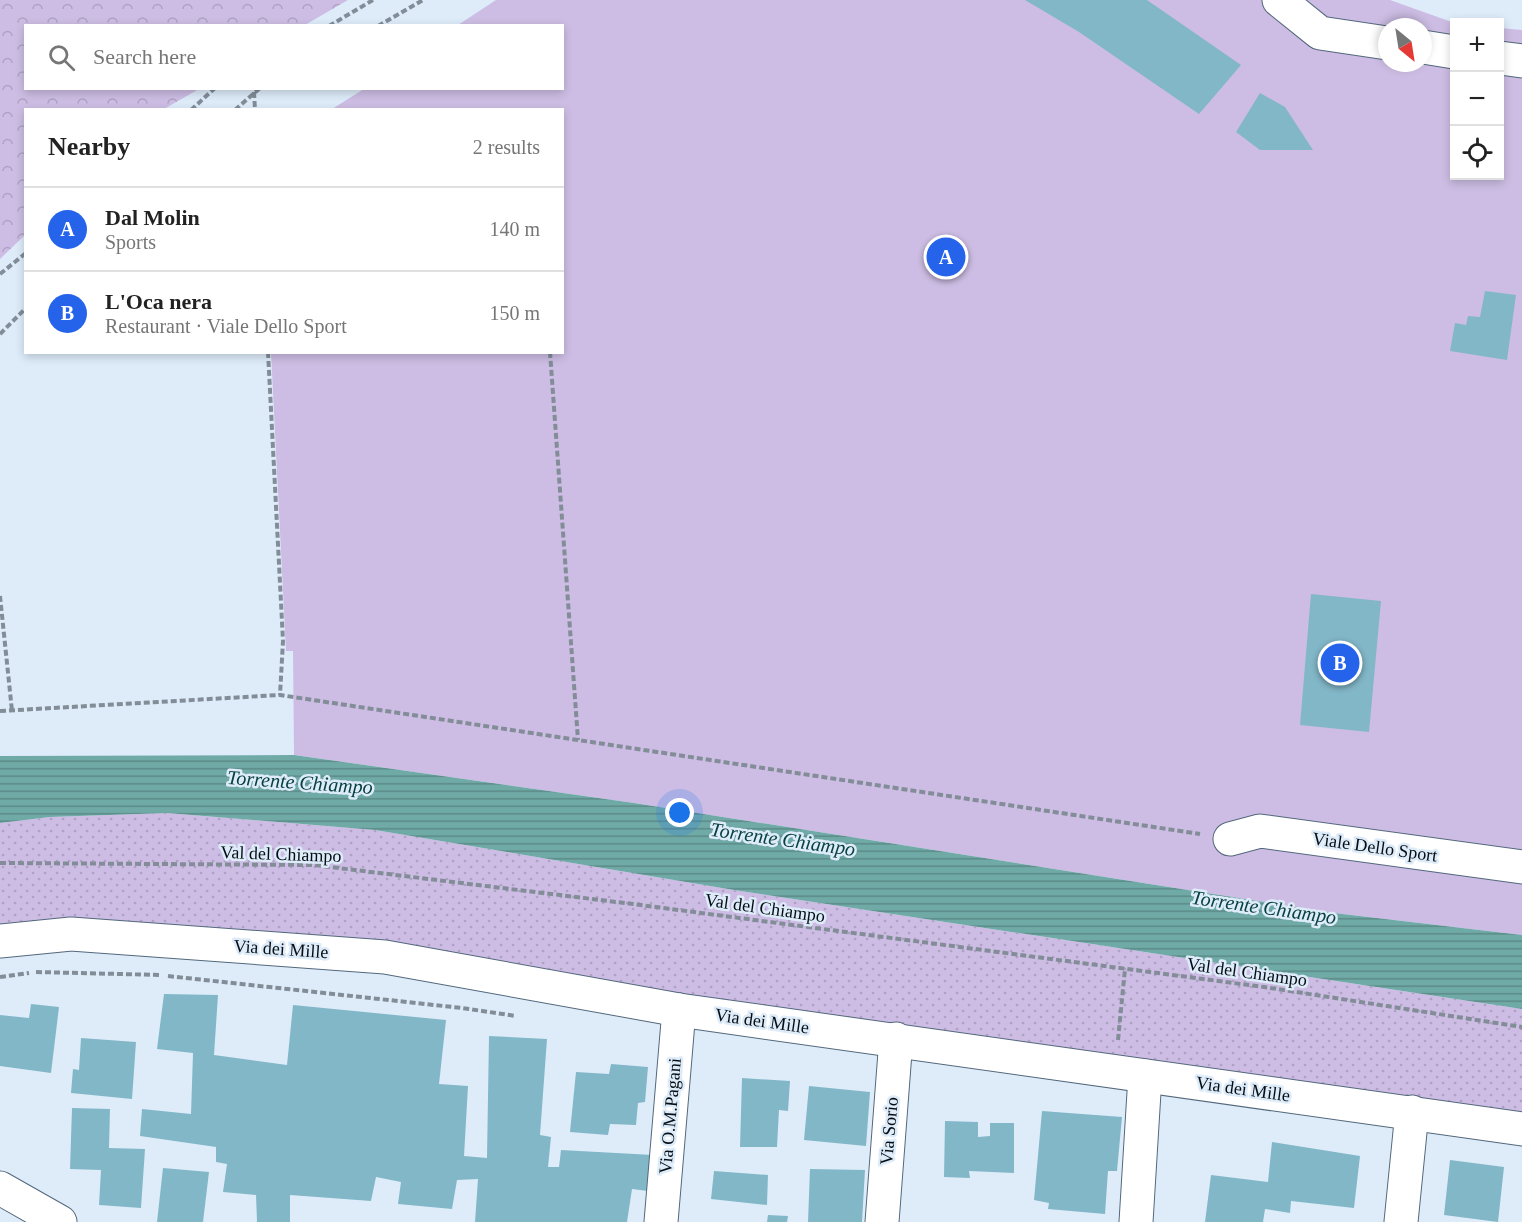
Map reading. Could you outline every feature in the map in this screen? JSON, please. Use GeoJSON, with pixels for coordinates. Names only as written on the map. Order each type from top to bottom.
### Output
{"type":"FeatureCollection","features":[{"type":"Feature","properties":{"kind":"main road"},"geometry":{"type":"LineString","coordinates":[[1279,0],[1320,33],[1378,41]]}},
{"type":"Feature","properties":{"kind":"main road"},"geometry":{"type":"LineString","coordinates":[[1432,48],[1450,51]]}},
{"type":"Feature","properties":{"kind":"main road"},"geometry":{"type":"LineString","coordinates":[[1504,59],[1522,61]]}},
{"type":"Feature","properties":{"kind":"main road","name":"Viale Dello Sport"},"geometry":{"type":"LineString","coordinates":[[1230,839],[1260,831],[1522,867]]}},
{"type":"Feature","properties":{"kind":"main road","name":"Via dei Mille"},"geometry":{"type":"LineString","coordinates":[[0,941],[71,934],[385,957],[679,1010],[1522,1129]]}},
{"type":"Feature","properties":{"kind":"main road","name":"Via O.M.Pagani"},"geometry":{"type":"LineString","coordinates":[[662,1222],[679,1010]]}},
{"type":"Feature","properties":{"kind":"main road","name":"Via Sorio"},"geometry":{"type":"LineString","coordinates":[[882,1222],[896,1039]]}},
{"type":"Feature","properties":{"kind":"main road"},"geometry":{"type":"LineString","coordinates":[[1136,1222],[1145,1076]]}},
{"type":"Feature","properties":{"kind":"main road"},"geometry":{"type":"LineString","coordinates":[[1401,1222],[1412,1112]]}},
{"type":"Feature","properties":{"kind":"main road"},"geometry":{"type":"LineString","coordinates":[[0,1188],[60,1222]]}},
{"type":"Feature","properties":{"kind":"path"},"geometry":{"type":"LineString","coordinates":[[331,24],[373,0]]}},
{"type":"Feature","properties":{"kind":"path"},"geometry":{"type":"LineString","coordinates":[[381,24],[423,0]]}},
{"type":"Feature","properties":{"kind":"path"},"geometry":{"type":"LineString","coordinates":[[194,108],[213,90]]}},
{"type":"Feature","properties":{"kind":"path"},"geometry":{"type":"LineString","coordinates":[[237,108],[257,90]]}},
{"type":"Feature","properties":{"kind":"path"},"geometry":{"type":"LineString","coordinates":[[254,92],[255,108]]}},
{"type":"Feature","properties":{"kind":"path"},"geometry":{"type":"LineString","coordinates":[[0,274],[24,255]]}},
{"type":"Feature","properties":{"kind":"path"},"geometry":{"type":"LineString","coordinates":[[0,334],[24,310]]}},
{"type":"Feature","properties":{"kind":"path"},"geometry":{"type":"LineString","coordinates":[[268,354],[283,641],[280,695]]}},
{"type":"Feature","properties":{"kind":"path"},"geometry":{"type":"LineString","coordinates":[[550,354],[578,740]]}},
{"type":"Feature","properties":{"kind":"path"},"geometry":{"type":"LineString","coordinates":[[0,596],[12,711]]}},
{"type":"Feature","properties":{"kind":"path"},"geometry":{"type":"LineString","coordinates":[[0,711],[280,695],[1230,839]]}},
{"type":"Feature","properties":{"kind":"path","name":"Val del Chiampo"},"geometry":{"type":"LineString","coordinates":[[0,863],[314,865],[633,904],[1264,987],[1522,1027]]}},
{"type":"Feature","properties":{"kind":"path"},"geometry":{"type":"LineString","coordinates":[[1118,1033],[1125,969]]}},
{"type":"Feature","properties":{"kind":"green space"},"geometry":{"type":"Polygon","coordinates":[[[0,0],[348,0],[307,24],[24,24],[24,90],[197,90],[166,108],[24,108],[24,236],[0,259],[0,0]]]}},
{"type":"Feature","properties":{"kind":"green space"},"geometry":{"type":"Polygon","coordinates":[[[496,0],[1390,0],[1450,21],[1450,180],[1504,180],[1504,28],[1522,30],[1522,935],[1334,913],[634,803],[294,755],[293,651],[286,651],[271,354],[564,354],[564,108],[334,108],[362,90],[564,90],[564,24],[460,24],[496,0]]]}},
{"type":"Feature","properties":{"kind":"green space"},"geometry":{"type":"Polygon","coordinates":[[[167,813],[375,830],[734,890],[1522,1009],[1522,1129],[677,1006],[0,924],[0,823],[50,817],[167,813]]]}},
{"type":"Feature","properties":{"kind":"water","name":"Torrente Chiampo"},"geometry":{"type":"Polygon","coordinates":[[[294,755],[634,803],[1334,913],[1522,935],[1522,1009],[734,890],[375,830],[167,813],[50,817],[0,823],[0,756],[294,755]]]}},
{"type":"Feature","properties":{"kind":"building"},"geometry":{"type":"Polygon","coordinates":[[[1025,0],[1147,0],[1241,65],[1199,114],[1079,32],[1025,0]]]}},
{"type":"Feature","properties":{"kind":"building"},"geometry":{"type":"Polygon","coordinates":[[[1260,93],[1285,107],[1313,150],[1260,150],[1236,132],[1260,93]]]}},
{"type":"Feature","properties":{"kind":"building"},"geometry":{"type":"Polygon","coordinates":[[[1485,291],[1516,295],[1507,360],[1450,351],[1455,323],[1466,325],[1468,316],[1480,317],[1485,291]]]}},
{"type":"Feature","properties":{"kind":"building"},"geometry":{"type":"Polygon","coordinates":[[[1311,594],[1381,601],[1369,732],[1300,725],[1311,594]]]}},
{"type":"Feature","properties":{"kind":"building"},"geometry":{"type":"Polygon","coordinates":[[[164,994],[218,995],[214,1055],[287,1065],[293,1005],[446,1020],[439,1084],[468,1086],[464,1156],[487,1158],[489,1036],[547,1039],[540,1135],[551,1137],[548,1167],[559,1167],[561,1150],[653,1155],[648,1191],[632,1189],[627,1222],[475,1222],[478,1179],[457,1180],[452,1209],[398,1204],[401,1182],[376,1177],[371,1201],[290,1195],[290,1222],[257,1222],[256,1195],[223,1192],[227,1164],[216,1162],[216,1147],[140,1136],[142,1109],[191,1114],[193,1053],[157,1049],[164,994]]]}},
{"type":"Feature","properties":{"kind":"building"},"geometry":{"type":"Polygon","coordinates":[[[31,1004],[59,1007],[51,1073],[0,1066],[0,1015],[29,1018],[31,1004]]]}},
{"type":"Feature","properties":{"kind":"building"},"geometry":{"type":"Polygon","coordinates":[[[81,1038],[136,1042],[132,1099],[71,1093],[73,1069],[79,1070],[81,1038]]]}},
{"type":"Feature","properties":{"kind":"building"},"geometry":{"type":"Polygon","coordinates":[[[611,1064],[648,1067],[645,1102],[638,1103],[636,1125],[610,1124],[608,1135],[570,1132],[576,1072],[609,1074],[611,1064]]]}},
{"type":"Feature","properties":{"kind":"building"},"geometry":{"type":"Polygon","coordinates":[[[742,1078],[790,1081],[788,1111],[779,1110],[777,1147],[740,1147],[742,1078]]]}},
{"type":"Feature","properties":{"kind":"building"},"geometry":{"type":"Polygon","coordinates":[[[809,1086],[870,1092],[866,1146],[804,1140],[809,1086]]]}},
{"type":"Feature","properties":{"kind":"building"},"geometry":{"type":"Polygon","coordinates":[[[72,1108],[110,1109],[109,1148],[145,1149],[141,1208],[99,1205],[101,1170],[70,1169],[72,1108]]]}},
{"type":"Feature","properties":{"kind":"building"},"geometry":{"type":"Polygon","coordinates":[[[1042,1111],[1122,1117],[1117,1171],[1108,1171],[1105,1214],[1048,1209],[1049,1203],[1034,1200],[1042,1111]]]}},
{"type":"Feature","properties":{"kind":"building"},"geometry":{"type":"Polygon","coordinates":[[[945,1121],[978,1122],[978,1137],[990,1136],[990,1123],[1014,1123],[1014,1173],[969,1171],[970,1178],[944,1177],[945,1121]]]}},
{"type":"Feature","properties":{"kind":"building"},"geometry":{"type":"Polygon","coordinates":[[[1272,1142],[1360,1156],[1354,1208],[1291,1201],[1290,1213],[1265,1209],[1263,1222],[1205,1222],[1211,1175],[1268,1182],[1272,1142]]]}},
{"type":"Feature","properties":{"kind":"building"},"geometry":{"type":"Polygon","coordinates":[[[1450,1160],[1504,1167],[1498,1222],[1444,1215],[1450,1160]]]}},
{"type":"Feature","properties":{"kind":"building"},"geometry":{"type":"Polygon","coordinates":[[[163,1168],[209,1172],[203,1222],[157,1222],[163,1168]]]}},
{"type":"Feature","properties":{"kind":"building"},"geometry":{"type":"Polygon","coordinates":[[[810,1169],[865,1170],[862,1222],[808,1222],[810,1169]]]}},
{"type":"Feature","properties":{"kind":"building"},"geometry":{"type":"Polygon","coordinates":[[[714,1171],[768,1175],[767,1205],[711,1199],[714,1171]]]}},
{"type":"Feature","properties":{"kind":"building"},"geometry":{"type":"Polygon","coordinates":[[[768,1215],[788,1216],[787,1222],[767,1222],[768,1215]]]}},
{"type":"Feature","properties":{"kind":"place","name":"Dal Molin"},"geometry":{"type":"Point","coordinates":[946,257]}},
{"type":"Feature","properties":{"kind":"place","name":"L'Oca nera"},"geometry":{"type":"Point","coordinates":[1340,663]}}]}
